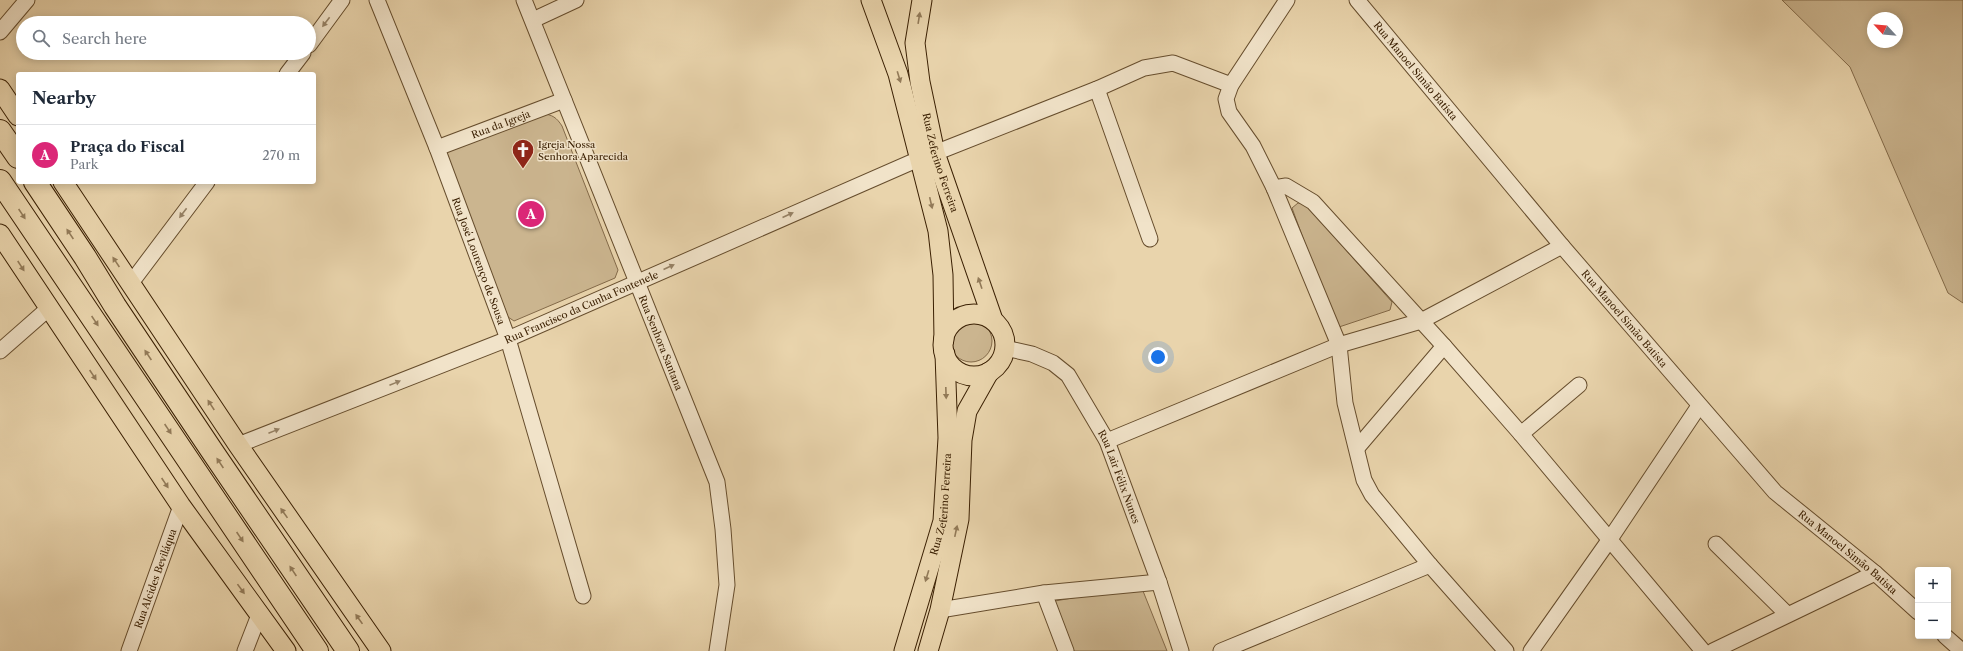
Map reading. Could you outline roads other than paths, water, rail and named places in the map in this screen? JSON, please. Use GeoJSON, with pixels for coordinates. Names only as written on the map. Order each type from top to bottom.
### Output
{"type":"FeatureCollection","features":[{"type":"Feature","properties":{"kind":"highway"},"geometry":{"type":"LineString","coordinates":[[0,131],[16,154]]}},
{"type":"Feature","properties":{"kind":"highway"},"geometry":{"type":"LineString","coordinates":[[0,181],[317,651]]}},
{"type":"Feature","properties":{"kind":"highway"},"geometry":{"type":"LineString","coordinates":[[36,184],[86,256],[115,306],[194,425],[348,651]]}},
{"type":"Feature","properties":{"kind":"main road","name":"Rua Zeferino Ferreira"},"geometry":{"type":"LineString","coordinates":[[871,0],[928,155],[992,320]]}},
{"type":"Feature","properties":{"kind":"main road","name":"Rua Zeferino Ferreira"},"geometry":{"type":"LineString","coordinates":[[904,651],[943,521],[948,438],[944,347],[943,275],[915,43],[922,0]]}},
{"type":"Feature","properties":{"kind":"main road"},"geometry":{"type":"LineString","coordinates":[[885,41],[896,46],[905,46],[915,43]]}},
{"type":"Feature","properties":{"kind":"main road"},"geometry":{"type":"LineString","coordinates":[[0,89],[16,113]]}},
{"type":"Feature","properties":{"kind":"main road"},"geometry":{"type":"LineString","coordinates":[[64,184],[238,445],[381,651]]}},
{"type":"Feature","properties":{"kind":"main road"},"geometry":{"type":"LineString","coordinates":[[0,234],[181,506],[286,651]]}},
{"type":"Feature","properties":{"kind":"main road"},"geometry":{"type":"LineString","coordinates":[[973,314],[983,315],[992,320],[1000,328],[1004,338],[1005,348],[1002,358],[989,372],[971,376],[962,373],[952,365],[944,347],[947,330],[962,316],[973,314]]}},
{"type":"Feature","properties":{"kind":"main road","name":"Rua Zeferino Ferreira"},"geometry":{"type":"LineString","coordinates":[[928,651],[940,610],[959,519],[962,440],[967,411],[989,372]]}},
{"type":"Feature","properties":{"kind":"street"},"geometry":{"type":"LineString","coordinates":[[0,32],[27,0]]}},
{"type":"Feature","properties":{"kind":"street"},"geometry":{"type":"LineString","coordinates":[[316,35],[342,0]]}},
{"type":"Feature","properties":{"kind":"street","name":"Rua José Lourenço de Sousa"},"geometry":{"type":"LineString","coordinates":[[377,0],[437,148],[508,338],[583,596]]}},
{"type":"Feature","properties":{"kind":"street","name":"Rua Senhora Santana"},"geometry":{"type":"LineString","coordinates":[[524,0],[534,20],[636,282],[717,482],[723,529],[727,585],[717,651]]}},
{"type":"Feature","properties":{"kind":"street"},"geometry":{"type":"LineString","coordinates":[[534,20],[576,0]]}},
{"type":"Feature","properties":{"kind":"street"},"geometry":{"type":"LineString","coordinates":[[1287,0],[1231,85],[1226,99],[1229,112],[1253,146],[1274,188],[1338,345],[1345,403],[1364,480],[1372,495],[1430,565],[1506,651]]}},
{"type":"Feature","properties":{"kind":"street","name":"Rua Manoel Simão Batista"},"geometry":{"type":"LineString","coordinates":[[1358,0],[1562,246],[1775,492],[1874,573],[1915,609]]}},
{"type":"Feature","properties":{"kind":"street"},"geometry":{"type":"LineString","coordinates":[[289,72],[298,60]]}},
{"type":"Feature","properties":{"kind":"street","name":"Rua Francisco da Cunha Fontenele"},"geometry":{"type":"LineString","coordinates":[[238,445],[508,338],[928,155],[1097,89],[1144,68],[1173,63],[1231,85]]}},
{"type":"Feature","properties":{"kind":"street"},"geometry":{"type":"LineString","coordinates":[[1097,89],[1150,239]]}},
{"type":"Feature","properties":{"kind":"street","name":"Rua da Igreja"},"geometry":{"type":"LineString","coordinates":[[437,148],[564,100]]}},
{"type":"Feature","properties":{"kind":"street"},"geometry":{"type":"LineString","coordinates":[[131,284],[206,184]]}},
{"type":"Feature","properties":{"kind":"street"},"geometry":{"type":"LineString","coordinates":[[1274,188],[1286,186],[1312,202],[1444,346],[1521,434],[1703,651]]}},
{"type":"Feature","properties":{"kind":"street"},"geometry":{"type":"LineString","coordinates":[[1107,441],[1338,345],[1421,321],[1562,246]]}},
{"type":"Feature","properties":{"kind":"street"},"geometry":{"type":"LineString","coordinates":[[0,351],[49,308]]}},
{"type":"Feature","properties":{"kind":"street"},"geometry":{"type":"LineString","coordinates":[[1357,448],[1444,346]]}},
{"type":"Feature","properties":{"kind":"street","name":"Rua Lair Félix Nunes"},"geometry":{"type":"LineString","coordinates":[[1005,348],[1032,354],[1053,363],[1068,374],[1107,441],[1159,582],[1181,651]]}},
{"type":"Feature","properties":{"kind":"street"},"geometry":{"type":"LineString","coordinates":[[1521,434],[1579,385]]}},
{"type":"Feature","properties":{"kind":"street"},"geometry":{"type":"LineString","coordinates":[[1531,651],[1610,539],[1699,406]]}},
{"type":"Feature","properties":{"kind":"street","name":"Rua Alcides Beviláqua"},"geometry":{"type":"LineString","coordinates":[[129,651],[181,506]]}},
{"type":"Feature","properties":{"kind":"street"},"geometry":{"type":"LineString","coordinates":[[1716,544],[1787,614]]}},
{"type":"Feature","properties":{"kind":"street"},"geometry":{"type":"LineString","coordinates":[[1220,651],[1430,565]]}},
{"type":"Feature","properties":{"kind":"street"},"geometry":{"type":"LineString","coordinates":[[1713,651],[1874,573]]}},
{"type":"Feature","properties":{"kind":"street"},"geometry":{"type":"LineString","coordinates":[[940,610],[1044,593],[1159,582]]}},
{"type":"Feature","properties":{"kind":"street"},"geometry":{"type":"LineString","coordinates":[[1044,593],[1066,651]]}},
{"type":"Feature","properties":{"kind":"street"},"geometry":{"type":"LineString","coordinates":[[245,651],[260,615]]}},
{"type":"Feature","properties":{"kind":"street"},"geometry":{"type":"LineString","coordinates":[[1948,639],[1962,651]]}},
{"type":"Feature","properties":{"kind":"place","name":"Igreja Nossa Senhora Aparecida"},"geometry":{"type":"Point","coordinates":[523,170]}},
{"type":"Feature","properties":{"kind":"place","name":"Praça do Fiscal"},"geometry":{"type":"Point","coordinates":[531,214]}}]}
